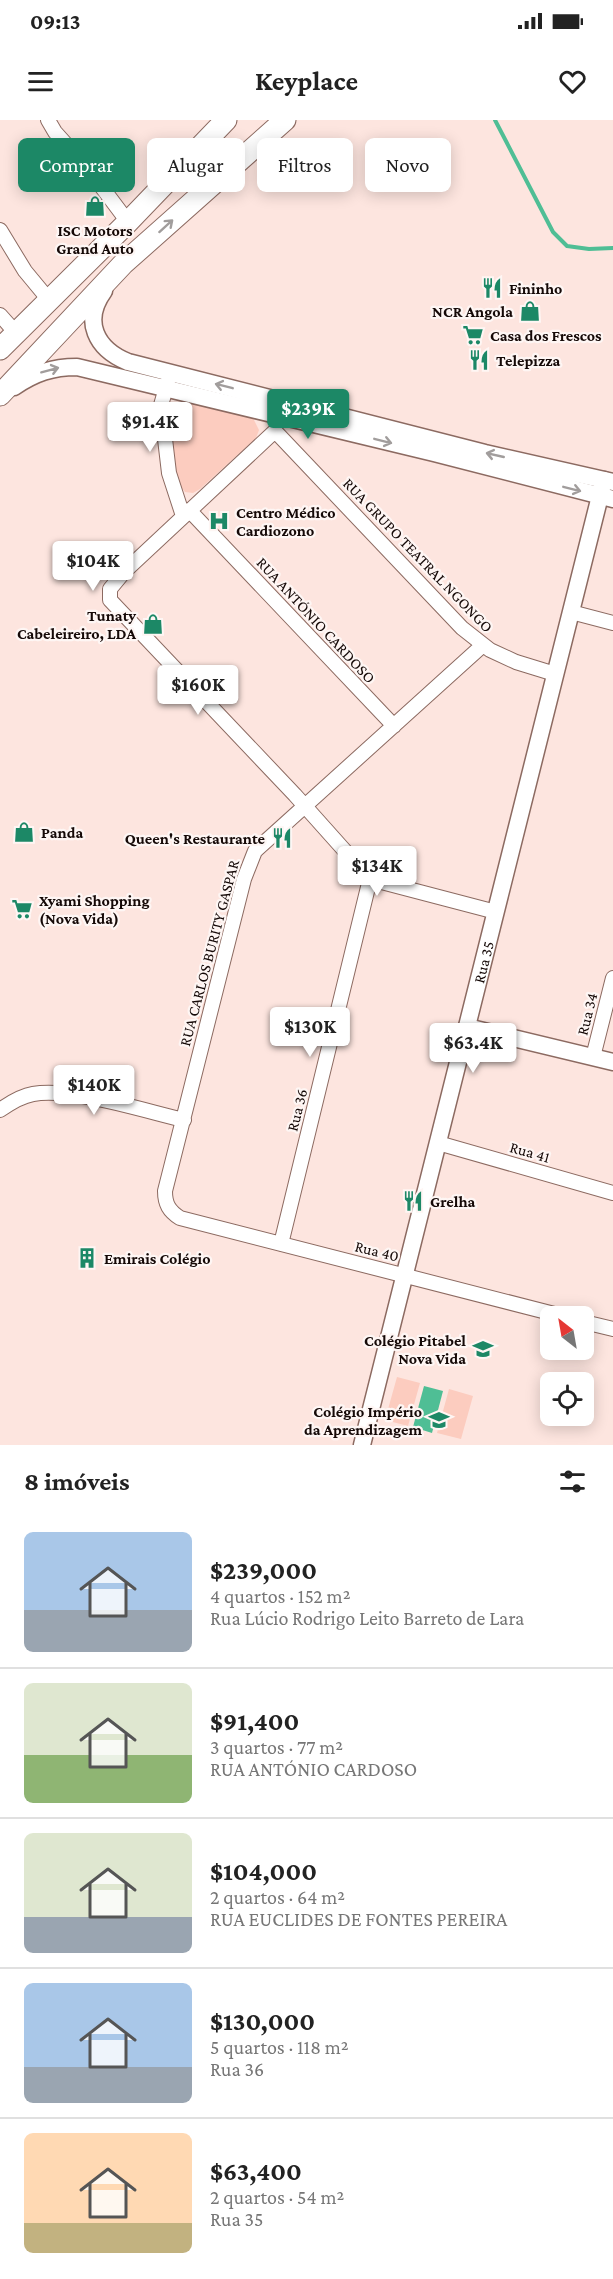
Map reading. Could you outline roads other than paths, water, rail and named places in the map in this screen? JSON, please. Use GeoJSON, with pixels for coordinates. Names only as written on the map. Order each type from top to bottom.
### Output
{"type":"FeatureCollection","features":[{"type":"Feature","properties":{"kind":"highway"},"geometry":{"type":"LineString","coordinates":[[0,349],[128,222],[226,120]]}},
{"type":"Feature","properties":{"kind":"highway"},"geometry":{"type":"LineString","coordinates":[[0,397],[123,264],[285,120]]}},
{"type":"Feature","properties":{"kind":"street"},"geometry":{"type":"LineString","coordinates":[[48,120],[55,132],[89,171],[128,222]]}},
{"type":"Feature","properties":{"kind":"street"},"geometry":{"type":"LineString","coordinates":[[0,230],[25,271],[49,300]]}},
{"type":"Feature","properties":{"kind":"street"},"geometry":{"type":"LineString","coordinates":[[123,264],[98,298],[93,315],[94,330],[104,348],[115,357],[168,380],[279,416],[608,489]]}},
{"type":"Feature","properties":{"kind":"street"},"geometry":{"type":"LineString","coordinates":[[0,315],[16,333]]}},
{"type":"Feature","properties":{"kind":"street"},"geometry":{"type":"LineString","coordinates":[[0,397],[26,379],[43,371],[60,367],[77,367],[168,380]]}},
{"type":"Feature","properties":{"kind":"street","name":"RUA ANTÓNIO CARDOSO"},"geometry":{"type":"LineString","coordinates":[[168,380],[161,405],[168,473],[186,513],[393,726]]}},
{"type":"Feature","properties":{"kind":"street"},"geometry":{"type":"LineString","coordinates":[[279,416],[186,513],[115,580],[110,589],[110,600],[370,879],[496,912]]}},
{"type":"Feature","properties":{"kind":"street","name":"RUA GRUPO TEATRAL NGONGO"},"geometry":{"type":"LineString","coordinates":[[279,416],[462,628],[483,645],[516,662],[555,674]]}},
{"type":"Feature","properties":{"kind":"street","name":"Rua 35"},"geometry":{"type":"LineString","coordinates":[[362,1445],[555,674],[608,489]]}},
{"type":"Feature","properties":{"kind":"street"},"geometry":{"type":"LineString","coordinates":[[571,612],[613,623]]}},
{"type":"Feature","properties":{"kind":"street","name":"RUA CARLOS BURITY GASPAR"},"geometry":{"type":"LineString","coordinates":[[180,1218],[169,1209],[165,1191],[248,864],[260,845],[483,645]]}},
{"type":"Feature","properties":{"kind":"street","name":"Rua 36"},"geometry":{"type":"LineString","coordinates":[[281,1244],[370,879]]}},
{"type":"Feature","properties":{"kind":"street","name":"Rua 34"},"geometry":{"type":"LineString","coordinates":[[593,1057],[613,978]]}},
{"type":"Feature","properties":{"kind":"street"},"geometry":{"type":"LineString","coordinates":[[467,1027],[613,1062]]}},
{"type":"Feature","properties":{"kind":"street"},"geometry":{"type":"LineString","coordinates":[[0,1110],[31,1094],[47,1092],[77,1096],[184,1120]]}},
{"type":"Feature","properties":{"kind":"street","name":"Rua 41"},"geometry":{"type":"LineString","coordinates":[[438,1143],[613,1193]]}},
{"type":"Feature","properties":{"kind":"street","name":"Rua 40"},"geometry":{"type":"LineString","coordinates":[[180,1218],[540,1310]]}},
{"type":"Feature","properties":{"kind":"street"},"geometry":{"type":"LineString","coordinates":[[594,1324],[613,1329]]}},
{"type":"Feature","properties":{"kind":"waterway"},"geometry":{"type":"LineString","coordinates":[[495,120],[553,232],[567,246],[589,249],[613,248]]}},
{"type":"Feature","properties":{"kind":"place","name":"ISC Motors Grand Auto"},"geometry":{"type":"Point","coordinates":[95,206]}},
{"type":"Feature","properties":{"kind":"place","name":"Fininho"},"geometry":{"type":"Point","coordinates":[492,288]}},
{"type":"Feature","properties":{"kind":"place","name":"NCR Angola"},"geometry":{"type":"Point","coordinates":[530,311]}},
{"type":"Feature","properties":{"kind":"place","name":"Casa dos Frescos"},"geometry":{"type":"Point","coordinates":[473,335]}},
{"type":"Feature","properties":{"kind":"place","name":"Telepizza"},"geometry":{"type":"Point","coordinates":[479,360]}},
{"type":"Feature","properties":{"kind":"place","name":"Centro Médico Cardiozono"},"geometry":{"type":"Point","coordinates":[219,521]}},
{"type":"Feature","properties":{"kind":"place","name":"Tunaty Cabeleireiro, LDA"},"geometry":{"type":"Point","coordinates":[153,624]}},
{"type":"Feature","properties":{"kind":"place","name":"Panda"},"geometry":{"type":"Point","coordinates":[24,832]}},
{"type":"Feature","properties":{"kind":"place","name":"Queen's Restaurante"},"geometry":{"type":"Point","coordinates":[282,838]}},
{"type":"Feature","properties":{"kind":"place","name":"Xyami Shopping (Nova Vida)"},"geometry":{"type":"Point","coordinates":[22,909]}},
{"type":"Feature","properties":{"kind":"place","name":"Grelha"},"geometry":{"type":"Point","coordinates":[413,1201]}},
{"type":"Feature","properties":{"kind":"place","name":"Emirais Colégio"},"geometry":{"type":"Point","coordinates":[87,1258]}},
{"type":"Feature","properties":{"kind":"place","name":"Colégio Pitabel Nova Vida"},"geometry":{"type":"Point","coordinates":[483,1349]}},
{"type":"Feature","properties":{"kind":"place","name":"Colégio Império da Aprendizagem"},"geometry":{"type":"Point","coordinates":[439,1420]}}]}
